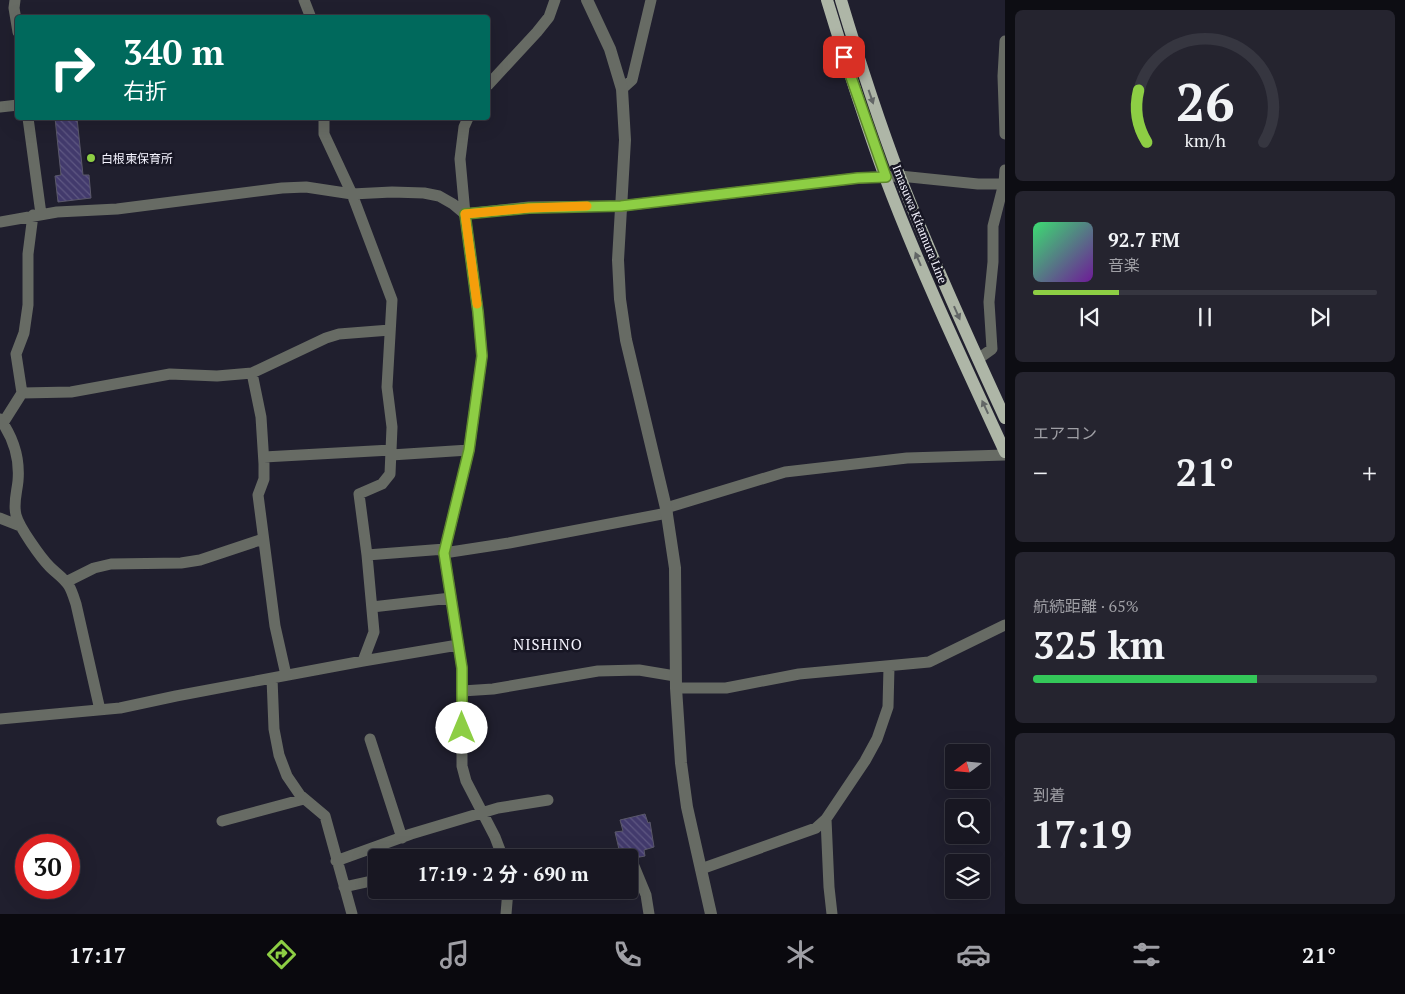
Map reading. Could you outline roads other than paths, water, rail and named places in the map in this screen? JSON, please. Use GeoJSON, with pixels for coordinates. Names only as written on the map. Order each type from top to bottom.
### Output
{"type":"FeatureCollection","features":[{"type":"Feature","properties":{"kind":"main road","name":"Imasuwa Kitamura Line"},"geometry":{"type":"LineString","coordinates":[[827,0],[844,57],[886,177],[936,301],[1005,453]]}},
{"type":"Feature","properties":{"kind":"main road","name":"Imasuwa Kitamura Line"},"geometry":{"type":"LineString","coordinates":[[841,0],[860,62],[900,176],[932,254],[1005,418]]}},
{"type":"Feature","properties":{"kind":"street"},"geometry":{"type":"LineString","coordinates":[[15,0],[15,15]]}},
{"type":"Feature","properties":{"kind":"street"},"geometry":{"type":"LineString","coordinates":[[304,0],[310,15]]}},
{"type":"Feature","properties":{"kind":"street"},"geometry":{"type":"LineString","coordinates":[[490,84],[549,17],[555,0]]}},
{"type":"Feature","properties":{"kind":"street"},"geometry":{"type":"LineString","coordinates":[[587,0],[610,49],[622,89],[625,140],[618,260],[620,299],[628,349],[666,511],[674,568],[675,682],[678,739],[687,807],[711,914]]}},
{"type":"Feature","properties":{"kind":"street"},"geometry":{"type":"LineString","coordinates":[[622,89],[632,80],[651,0]]}},
{"type":"Feature","properties":{"kind":"street"},"geometry":{"type":"LineString","coordinates":[[1005,41],[1003,76],[1005,134]]}},
{"type":"Feature","properties":{"kind":"street"},"geometry":{"type":"LineString","coordinates":[[0,107],[15,105]]}},
{"type":"Feature","properties":{"kind":"street"},"geometry":{"type":"LineString","coordinates":[[28,120],[37,215],[28,254],[28,305],[24,333],[16,354],[22,393],[1,421],[16,447],[19,479],[15,503],[20,526],[48,566],[70,587],[76,604],[100,710]]}},
{"type":"Feature","properties":{"kind":"street"},"geometry":{"type":"LineString","coordinates":[[324,120],[324,134],[352,194],[392,300],[387,387],[392,427],[390,474],[382,484],[359,494],[374,632],[363,660]]}},
{"type":"Feature","properties":{"kind":"street"},"geometry":{"type":"LineString","coordinates":[[467,120],[464,127],[460,159],[482,356],[469,450],[444,551],[462,668],[462,766],[466,782],[495,836],[500,849]]}},
{"type":"Feature","properties":{"kind":"street"},"geometry":{"type":"LineString","coordinates":[[978,360],[992,349],[989,302],[993,262],[993,226],[1004,183],[1005,170]]}},
{"type":"Feature","properties":{"kind":"street"},"geometry":{"type":"LineString","coordinates":[[0,222],[57,212],[117,209],[282,188],[306,187],[352,194],[424,193],[438,196],[453,204],[465,214],[529,208],[621,206],[858,178],[900,176],[978,184],[1004,183]]}},
{"type":"Feature","properties":{"kind":"street"},"geometry":{"type":"LineString","coordinates":[[22,393],[71,392],[170,374],[217,376],[252,373],[326,338],[340,334],[390,330]]}},
{"type":"Feature","properties":{"kind":"street"},"geometry":{"type":"LineString","coordinates":[[252,373],[260,417],[264,457],[264,479],[258,495],[275,626],[286,675]]}},
{"type":"Feature","properties":{"kind":"street"},"geometry":{"type":"LineString","coordinates":[[264,457],[469,450]]}},
{"type":"Feature","properties":{"kind":"street"},"geometry":{"type":"LineString","coordinates":[[367,555],[444,551],[509,543],[666,511],[785,472],[907,458],[1005,453]]}},
{"type":"Feature","properties":{"kind":"street"},"geometry":{"type":"LineString","coordinates":[[0,518],[20,526]]}},
{"type":"Feature","properties":{"kind":"street"},"geometry":{"type":"LineString","coordinates":[[66,582],[94,568],[111,564],[181,563],[200,560],[264,539]]}},
{"type":"Feature","properties":{"kind":"street"},"geometry":{"type":"LineString","coordinates":[[372,607],[451,598]]}},
{"type":"Feature","properties":{"kind":"street"},"geometry":{"type":"LineString","coordinates":[[462,691],[493,689],[598,671],[639,670],[675,682],[726,688],[799,674],[929,662],[1005,625]]}},
{"type":"Feature","properties":{"kind":"street"},"geometry":{"type":"LineString","coordinates":[[0,719],[120,708],[363,660],[458,645]]}},
{"type":"Feature","properties":{"kind":"street"},"geometry":{"type":"LineString","coordinates":[[701,869],[816,828],[826,819],[865,761],[876,739],[888,707],[889,667]]}},
{"type":"Feature","properties":{"kind":"street"},"geometry":{"type":"LineString","coordinates":[[272,678],[274,729],[279,755],[287,776],[300,795],[325,816],[352,914]]}},
{"type":"Feature","properties":{"kind":"street"},"geometry":{"type":"LineString","coordinates":[[370,739],[402,838]]}},
{"type":"Feature","properties":{"kind":"street"},"geometry":{"type":"LineString","coordinates":[[222,820],[304,799]]}},
{"type":"Feature","properties":{"kind":"street"},"geometry":{"type":"LineString","coordinates":[[336,861],[482,812],[548,800]]}},
{"type":"Feature","properties":{"kind":"street"},"geometry":{"type":"LineString","coordinates":[[826,819],[832,914]]}},
{"type":"Feature","properties":{"kind":"street"},"geometry":{"type":"LineString","coordinates":[[638,876],[646,895],[649,914]]}},
{"type":"Feature","properties":{"kind":"street"},"geometry":{"type":"LineString","coordinates":[[344,887],[368,882]]}},
{"type":"Feature","properties":{"kind":"street"},"geometry":{"type":"LineString","coordinates":[[506,914],[507,899]]}},
{"type":"Feature","properties":{"kind":"place","name":"白根東保育所"},"geometry":{"type":"Point","coordinates":[91,158]}},
{"type":"Feature","properties":{"kind":"district","name":"NISHINO"},"geometry":{"type":"Point","coordinates":[548,644]}}]}
